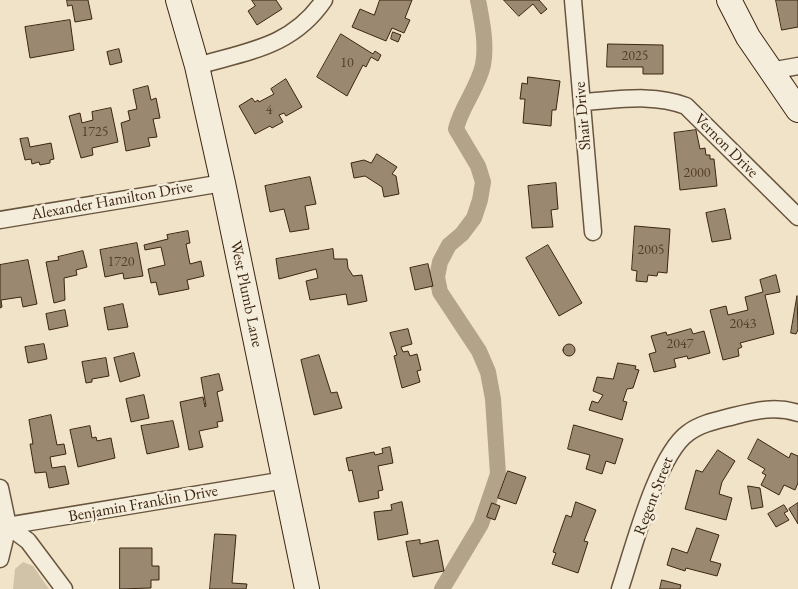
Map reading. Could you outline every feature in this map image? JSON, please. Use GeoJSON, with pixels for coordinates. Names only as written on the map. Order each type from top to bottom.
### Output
{"type":"FeatureCollection","features":[{"type":"Feature","properties":{"kind":"main road","name":"West Plumb Lane"},"geometry":{"type":"LineString","coordinates":[[178,0],[197,66],[223,183],[307,589]]}},
{"type":"Feature","properties":{"kind":"main road"},"geometry":{"type":"LineString","coordinates":[[729,0],[748,37],[798,110]]}},
{"type":"Feature","properties":{"kind":"street"},"geometry":{"type":"LineString","coordinates":[[197,66],[279,42],[314,15],[324,0]]}},
{"type":"Feature","properties":{"kind":"street","name":"Shair Drive"},"geometry":{"type":"LineString","coordinates":[[573,0],[593,232]]}},
{"type":"Feature","properties":{"kind":"street"},"geometry":{"type":"LineString","coordinates":[[770,71],[798,66]]}},
{"type":"Feature","properties":{"kind":"street","name":"Vernon Drive"},"geometry":{"type":"LineString","coordinates":[[582,102],[644,98],[664,99],[686,106],[798,217]]}},
{"type":"Feature","properties":{"kind":"street","name":"Alexander Hamilton Drive"},"geometry":{"type":"LineString","coordinates":[[0,220],[223,183]]}},
{"type":"Feature","properties":{"kind":"street","name":"Regent Street"},"geometry":{"type":"LineString","coordinates":[[620,589],[662,467],[676,444],[688,432],[704,424],[755,410],[770,408],[798,413]]}},
{"type":"Feature","properties":{"kind":"street","name":"Benjamin Franklin Drive"},"geometry":{"type":"LineString","coordinates":[[4,527],[285,480]]}},
{"type":"Feature","properties":{"kind":"street"},"geometry":{"type":"LineString","coordinates":[[0,488],[4,527],[0,560]]}},
{"type":"Feature","properties":{"kind":"street"},"geometry":{"type":"LineString","coordinates":[[4,527],[28,541],[64,589]]}},
{"type":"Feature","properties":{"kind":"shaded area"},"geometry":{"type":"Polygon","coordinates":[[[23,562],[33,566],[49,589],[13,589],[15,569],[23,562]]]}},
{"type":"Feature","properties":{"kind":"building"},"geometry":{"type":"Polygon","coordinates":[[[67,0],[88,0],[92,19],[75,22],[72,5],[68,6],[67,0]]]}},
{"type":"Feature","properties":{"kind":"building"},"geometry":{"type":"Polygon","coordinates":[[[252,0],[276,0],[282,9],[257,25],[248,11],[255,6],[252,0]]]}},
{"type":"Feature","properties":{"kind":"building"},"geometry":{"type":"Polygon","coordinates":[[[380,0],[412,0],[405,18],[410,20],[404,33],[392,28],[386,41],[352,27],[360,9],[374,15],[380,0]]]}},
{"type":"Feature","properties":{"kind":"building"},"geometry":{"type":"Polygon","coordinates":[[[504,0],[539,0],[547,9],[541,14],[533,4],[519,16],[504,0]]]}},
{"type":"Feature","properties":{"kind":"building"},"geometry":{"type":"Polygon","coordinates":[[[776,0],[798,0],[798,27],[782,30],[776,0]]]}},
{"type":"Feature","properties":{"kind":"building"},"geometry":{"type":"Polygon","coordinates":[[[70,20],[74,50],[30,58],[25,27],[70,20]]]}},
{"type":"Feature","properties":{"kind":"building"},"geometry":{"type":"Polygon","coordinates":[[[393,32],[401,35],[398,42],[391,39],[393,32]]]}},
{"type":"Feature","properties":{"kind":"building"},"geometry":{"type":"Polygon","coordinates":[[[341,34],[373,54],[375,51],[381,55],[378,61],[371,57],[366,67],[363,65],[347,96],[317,77],[341,34]]]}},
{"type":"Feature","properties":{"kind":"building"},"geometry":{"type":"Polygon","coordinates":[[[608,44],[663,45],[663,74],[643,74],[643,67],[607,67],[608,44]]]}},
{"type":"Feature","properties":{"kind":"building"},"geometry":{"type":"Polygon","coordinates":[[[119,49],[122,62],[110,65],[107,52],[119,49]]]}},
{"type":"Feature","properties":{"kind":"building"},"geometry":{"type":"Polygon","coordinates":[[[528,77],[560,81],[556,110],[552,110],[551,126],[523,123],[525,99],[520,99],[522,83],[527,84],[528,77]]]}},
{"type":"Feature","properties":{"kind":"building"},"geometry":{"type":"Polygon","coordinates":[[[286,79],[302,107],[286,116],[284,113],[279,115],[283,122],[255,134],[239,106],[252,98],[255,102],[258,100],[259,102],[274,94],[271,89],[286,79]]]}},
{"type":"Feature","properties":{"kind":"building"},"geometry":{"type":"Polygon","coordinates":[[[148,86],[151,100],[156,98],[160,118],[153,119],[157,137],[148,138],[150,146],[126,151],[121,123],[130,120],[128,111],[137,109],[133,90],[148,86]]]}},
{"type":"Feature","properties":{"kind":"building"},"geometry":{"type":"Polygon","coordinates":[[[111,108],[118,142],[92,148],[93,155],[81,158],[69,116],[80,113],[82,123],[93,120],[92,112],[111,108]]]}},
{"type":"Feature","properties":{"kind":"building"},"geometry":{"type":"Polygon","coordinates":[[[696,130],[700,149],[705,148],[706,155],[710,155],[710,159],[714,159],[717,186],[680,190],[674,133],[696,130]]]}},
{"type":"Feature","properties":{"kind":"building"},"geometry":{"type":"Polygon","coordinates":[[[28,138],[30,147],[51,143],[54,159],[50,160],[50,163],[40,165],[39,162],[32,164],[31,159],[25,160],[20,139],[28,138]]]}},
{"type":"Feature","properties":{"kind":"building"},"geometry":{"type":"Polygon","coordinates":[[[377,154],[397,167],[392,174],[396,176],[399,194],[384,197],[382,187],[365,176],[354,178],[351,163],[364,160],[371,163],[377,154]]]}},
{"type":"Feature","properties":{"kind":"building"},"geometry":{"type":"Polygon","coordinates":[[[310,177],[316,204],[305,206],[309,229],[290,232],[284,209],[270,212],[265,186],[310,177]]]}},
{"type":"Feature","properties":{"kind":"building"},"geometry":{"type":"Polygon","coordinates":[[[556,183],[558,209],[551,210],[553,227],[532,228],[528,186],[556,183]]]}},
{"type":"Feature","properties":{"kind":"building"},"geometry":{"type":"Polygon","coordinates":[[[725,209],[731,239],[712,242],[706,213],[725,209]]]}},
{"type":"Feature","properties":{"kind":"building"},"geometry":{"type":"Polygon","coordinates":[[[635,226],[670,229],[667,273],[658,272],[657,276],[648,275],[647,282],[636,281],[637,271],[632,270],[635,226]]]}},
{"type":"Feature","properties":{"kind":"building"},"geometry":{"type":"Polygon","coordinates":[[[188,231],[190,243],[186,244],[190,264],[201,261],[204,276],[187,280],[189,289],[159,295],[156,282],[151,283],[148,269],[165,265],[161,247],[145,250],[144,245],[168,239],[167,235],[188,231]]]}},
{"type":"Feature","properties":{"kind":"building"},"geometry":{"type":"Polygon","coordinates":[[[137,243],[143,276],[124,279],[123,273],[105,277],[100,250],[137,243]]]}},
{"type":"Feature","properties":{"kind":"building"},"geometry":{"type":"Polygon","coordinates":[[[548,245],[582,303],[559,316],[526,258],[548,245]]]}},
{"type":"Feature","properties":{"kind":"building"},"geometry":{"type":"Polygon","coordinates":[[[333,249],[334,259],[347,259],[348,268],[353,276],[362,275],[367,301],[348,305],[346,294],[310,300],[306,281],[318,278],[316,269],[279,279],[276,259],[333,249]]]}},
{"type":"Feature","properties":{"kind":"building"},"geometry":{"type":"Polygon","coordinates":[[[83,251],[87,267],[76,270],[77,275],[64,278],[65,300],[54,303],[46,262],[59,260],[58,257],[83,251]]]}},
{"type":"Feature","properties":{"kind":"building"},"geometry":{"type":"Polygon","coordinates":[[[28,260],[37,304],[23,307],[21,297],[1,300],[2,307],[0,308],[0,265],[28,260]]]}},
{"type":"Feature","properties":{"kind":"building"},"geometry":{"type":"Polygon","coordinates":[[[428,264],[433,286],[415,290],[410,268],[428,264]]]}},
{"type":"Feature","properties":{"kind":"building"},"geometry":{"type":"Polygon","coordinates":[[[776,275],[780,292],[765,295],[774,334],[740,343],[742,347],[738,349],[739,356],[723,360],[710,310],[726,306],[728,315],[748,310],[745,297],[763,292],[760,280],[776,275]]]}},
{"type":"Feature","properties":{"kind":"building"},"geometry":{"type":"Polygon","coordinates":[[[797,296],[798,330],[796,334],[791,333],[797,296]]]}},
{"type":"Feature","properties":{"kind":"building"},"geometry":{"type":"Polygon","coordinates":[[[123,304],[128,327],[108,330],[104,308],[123,304]]]}},
{"type":"Feature","properties":{"kind":"building"},"geometry":{"type":"Polygon","coordinates":[[[65,310],[68,326],[49,330],[46,314],[65,310]]]}},
{"type":"Feature","properties":{"kind":"building"},"geometry":{"type":"Polygon","coordinates":[[[408,329],[412,344],[401,347],[403,352],[408,351],[410,356],[417,354],[421,370],[417,371],[420,382],[402,388],[394,356],[397,355],[390,333],[408,329]]]}},
{"type":"Feature","properties":{"kind":"building"},"geometry":{"type":"Polygon","coordinates":[[[691,329],[693,334],[704,331],[710,353],[688,359],[687,356],[674,359],[676,367],[654,372],[649,354],[656,352],[651,336],[666,332],[667,335],[691,329]]]}},
{"type":"Feature","properties":{"kind":"building"},"geometry":{"type":"Polygon","coordinates":[[[44,344],[47,359],[28,363],[25,347],[44,344]]]}},
{"type":"Feature","properties":{"kind":"building"},"geometry":{"type":"Polygon","coordinates":[[[569,344],[575,350],[569,356],[563,350],[569,344]]]}},
{"type":"Feature","properties":{"kind":"building"},"geometry":{"type":"Polygon","coordinates":[[[134,353],[140,376],[120,382],[114,358],[134,353]]]}},
{"type":"Feature","properties":{"kind":"building"},"geometry":{"type":"Polygon","coordinates":[[[319,355],[331,393],[337,392],[342,408],[314,415],[301,360],[319,355]]]}},
{"type":"Feature","properties":{"kind":"building"},"geometry":{"type":"Polygon","coordinates":[[[106,358],[109,376],[92,379],[92,382],[86,383],[82,362],[106,358]]]}},
{"type":"Feature","properties":{"kind":"building"},"geometry":{"type":"Polygon","coordinates":[[[618,363],[636,366],[635,369],[639,370],[633,388],[627,389],[623,401],[627,402],[622,420],[589,410],[592,401],[598,403],[603,395],[593,391],[597,377],[613,379],[618,363]]]}},
{"type":"Feature","properties":{"kind":"building"},"geometry":{"type":"Polygon","coordinates":[[[219,374],[223,390],[217,392],[223,421],[217,422],[218,427],[199,431],[203,447],[189,450],[180,402],[203,397],[205,407],[201,378],[219,374]]]}},
{"type":"Feature","properties":{"kind":"building"},"geometry":{"type":"Polygon","coordinates":[[[144,395],[149,418],[131,422],[126,399],[144,395]]]}},
{"type":"Feature","properties":{"kind":"building"},"geometry":{"type":"Polygon","coordinates":[[[51,415],[57,445],[64,444],[66,454],[50,457],[52,468],[65,466],[69,484],[49,488],[46,472],[35,473],[30,444],[33,444],[29,420],[51,415]]]}},
{"type":"Feature","properties":{"kind":"building"},"geometry":{"type":"Polygon","coordinates":[[[173,421],[179,447],[147,454],[141,426],[173,421]]]}},
{"type":"Feature","properties":{"kind":"building"},"geometry":{"type":"Polygon","coordinates":[[[574,425],[623,439],[615,464],[606,461],[602,474],[586,469],[590,455],[568,449],[574,425]]]}},
{"type":"Feature","properties":{"kind":"building"},"geometry":{"type":"Polygon","coordinates":[[[90,426],[92,438],[96,437],[97,441],[111,438],[115,458],[78,467],[70,430],[90,426]]]}},
{"type":"Feature","properties":{"kind":"building"},"geometry":{"type":"Polygon","coordinates":[[[758,439],[789,458],[791,453],[798,456],[798,483],[795,490],[784,485],[779,495],[761,485],[766,475],[762,473],[765,469],[748,459],[758,439]]]}},
{"type":"Feature","properties":{"kind":"building"},"geometry":{"type":"Polygon","coordinates":[[[390,447],[393,463],[378,466],[383,490],[378,491],[379,498],[359,502],[352,470],[349,471],[346,458],[374,452],[375,455],[383,453],[382,449],[390,447]]]}},
{"type":"Feature","properties":{"kind":"building"},"geometry":{"type":"Polygon","coordinates":[[[718,450],[735,461],[722,482],[719,494],[732,498],[726,520],[685,509],[696,470],[702,472],[718,450]]]}},
{"type":"Feature","properties":{"kind":"building"},"geometry":{"type":"Polygon","coordinates":[[[508,471],[526,477],[516,504],[498,498],[508,471]]]}},
{"type":"Feature","properties":{"kind":"building"},"geometry":{"type":"Polygon","coordinates":[[[748,486],[760,488],[763,507],[752,509],[748,486]]]}},
{"type":"Feature","properties":{"kind":"building"},"geometry":{"type":"Polygon","coordinates":[[[402,502],[408,534],[378,540],[374,512],[392,510],[391,505],[402,502]]]}},
{"type":"Feature","properties":{"kind":"building"},"geometry":{"type":"Polygon","coordinates":[[[576,502],[596,510],[584,541],[588,542],[578,573],[552,564],[556,553],[553,552],[566,515],[571,517],[576,502]]]}},
{"type":"Feature","properties":{"kind":"building"},"geometry":{"type":"Polygon","coordinates":[[[492,503],[500,506],[495,520],[487,517],[492,503]]]}},
{"type":"Feature","properties":{"kind":"building"},"geometry":{"type":"Polygon","coordinates":[[[798,503],[798,524],[789,509],[798,503]]]}},
{"type":"Feature","properties":{"kind":"building"},"geometry":{"type":"Polygon","coordinates":[[[784,505],[788,511],[784,513],[789,520],[776,527],[768,514],[784,505]]]}},
{"type":"Feature","properties":{"kind":"building"},"geometry":{"type":"Polygon","coordinates":[[[697,528],[719,535],[710,561],[721,564],[717,576],[686,568],[685,571],[667,565],[672,548],[687,553],[697,528]]]}},
{"type":"Feature","properties":{"kind":"building"},"geometry":{"type":"Polygon","coordinates":[[[215,534],[236,535],[232,583],[247,584],[246,589],[210,589],[215,534]]]}},
{"type":"Feature","properties":{"kind":"building"},"geometry":{"type":"Polygon","coordinates":[[[420,540],[420,544],[438,540],[444,571],[413,577],[406,542],[420,540]]]}},
{"type":"Feature","properties":{"kind":"building"},"geometry":{"type":"Polygon","coordinates":[[[120,548],[152,548],[152,566],[159,566],[159,580],[151,580],[151,588],[120,589],[120,548]]]}},
{"type":"Feature","properties":{"kind":"building"},"geometry":{"type":"Polygon","coordinates":[[[662,580],[681,585],[680,589],[660,589],[662,580]]]}},
{"type":"Feature","properties":{"kind":"waterway"},"geometry":{"type":"LineString","coordinates":[[442,589],[481,524],[498,474],[493,399],[488,372],[479,351],[440,292],[437,277],[440,262],[449,245],[462,234],[474,218],[483,182],[478,166],[456,129],[483,65],[484,41],[478,0]]}}]}
